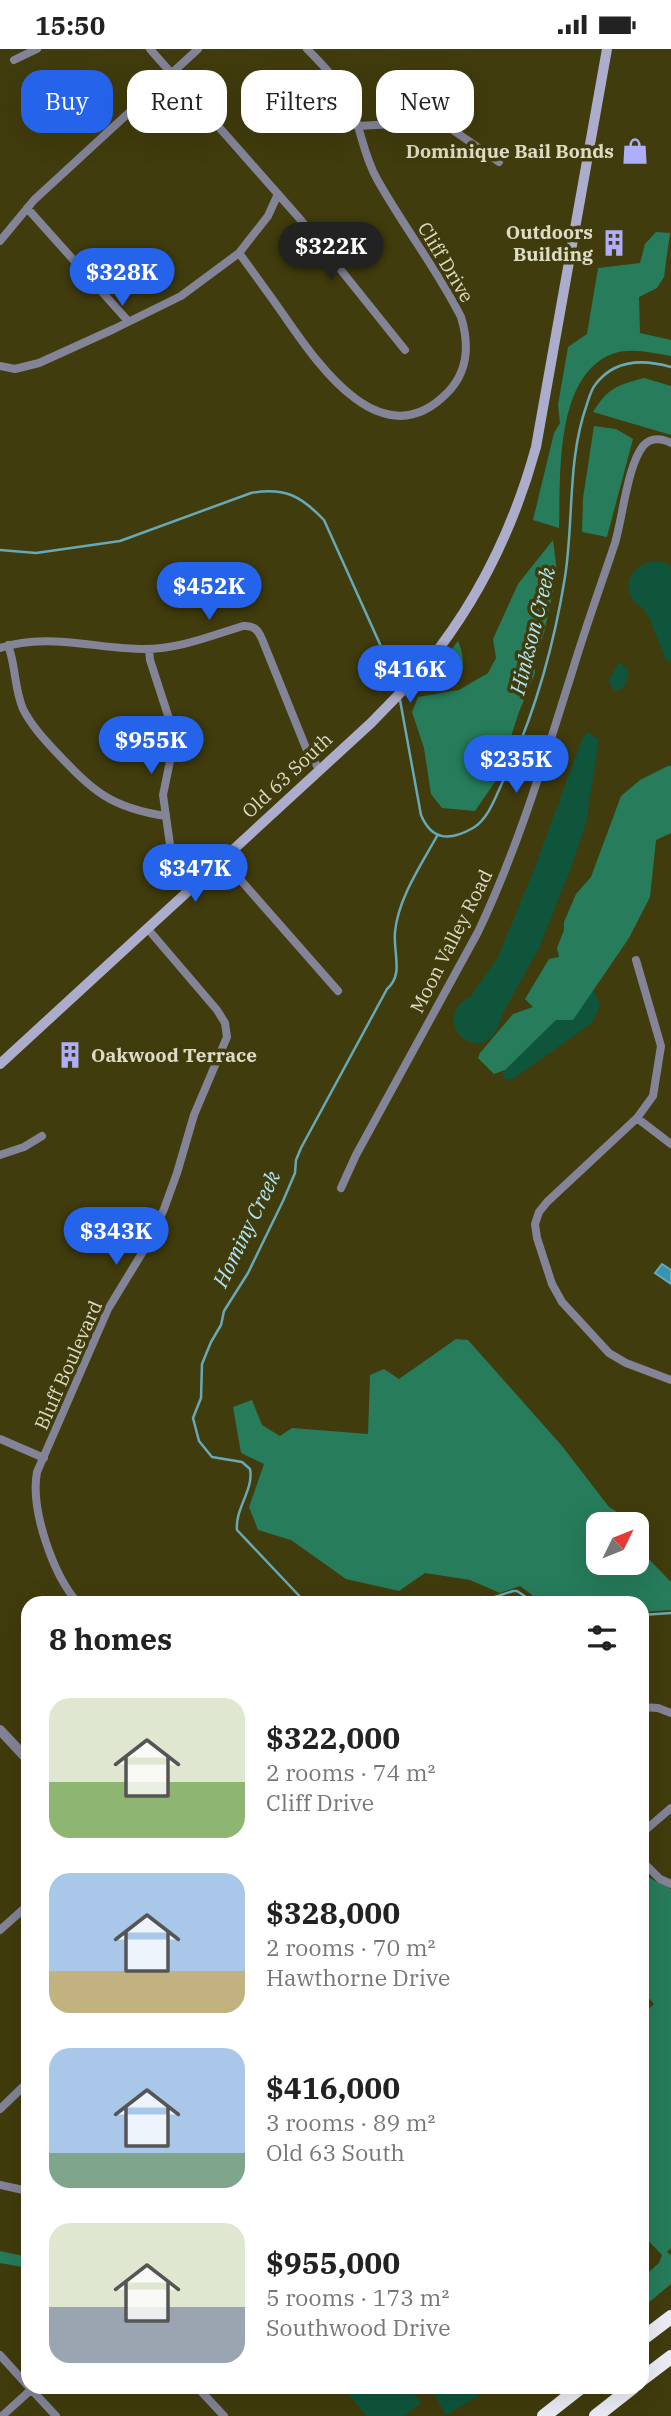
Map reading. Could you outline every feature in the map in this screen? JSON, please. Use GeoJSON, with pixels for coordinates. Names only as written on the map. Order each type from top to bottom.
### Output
{"type":"FeatureCollection","features":[{"type":"Feature","properties":{"kind":"highway"},"geometry":{"type":"LineString","coordinates":[[649,2334],[671,2317]]}},
{"type":"Feature","properties":{"kind":"highway"},"geometry":{"type":"LineString","coordinates":[[649,2374],[671,2357]]}},
{"type":"Feature","properties":{"kind":"highway"},"geometry":{"type":"LineString","coordinates":[[544,2416],[572,2394]]}},
{"type":"Feature","properties":{"kind":"highway"},"geometry":{"type":"LineString","coordinates":[[596,2416],[624,2394]]}},
{"type":"Feature","properties":{"kind":"main road","name":"Old 63 South"},"geometry":{"type":"LineString","coordinates":[[0,1064],[371,723],[426,665],[492,565],[523,495],[536,447],[607,49]]}},
{"type":"Feature","properties":{"kind":"street"},"geometry":{"type":"LineString","coordinates":[[14,60],[37,49]]}},
{"type":"Feature","properties":{"kind":"street"},"geometry":{"type":"LineString","coordinates":[[150,49],[169,70]]}},
{"type":"Feature","properties":{"kind":"street"},"geometry":{"type":"LineString","coordinates":[[175,70],[198,49]]}},
{"type":"Feature","properties":{"kind":"street","name":"Cliff Drive"},"geometry":{"type":"LineString","coordinates":[[307,49],[327,70]]}},
{"type":"Feature","properties":{"kind":"street"},"geometry":{"type":"LineString","coordinates":[[0,241],[27,208],[127,115]]}},
{"type":"Feature","properties":{"kind":"street"},"geometry":{"type":"LineString","coordinates":[[362,126],[447,126],[499,162]]}},
{"type":"Feature","properties":{"kind":"street"},"geometry":{"type":"LineString","coordinates":[[225,133],[278,194],[405,351]]}},
{"type":"Feature","properties":{"kind":"street","name":"Cliff Drive"},"geometry":{"type":"LineString","coordinates":[[239,253],[314,358],[362,404],[382,413],[408,414],[432,405],[447,392],[458,377],[466,357],[467,340],[461,317],[376,178],[359,133]]}},
{"type":"Feature","properties":{"kind":"street"},"geometry":{"type":"LineString","coordinates":[[0,366],[15,369],[39,363],[181,296],[239,253],[268,216],[278,194]]}},
{"type":"Feature","properties":{"kind":"street"},"geometry":{"type":"LineString","coordinates":[[27,208],[128,321]]}},
{"type":"Feature","properties":{"kind":"street","name":"Moon Valley Road"},"geometry":{"type":"LineString","coordinates":[[341,1188],[356,1155],[494,899],[544,761],[615,542],[636,458],[644,445],[653,439],[660,438],[671,443]]}},
{"type":"Feature","properties":{"kind":"street"},"geometry":{"type":"LineString","coordinates":[[166,816],[123,806],[93,789],[80,778],[28,718],[17,692],[4,646],[28,641],[149,649],[185,645],[243,626],[254,628],[262,639],[310,757],[319,769]]}},
{"type":"Feature","properties":{"kind":"street"},"geometry":{"type":"LineString","coordinates":[[149,649],[175,737],[162,790],[173,866],[190,887]]}},
{"type":"Feature","properties":{"kind":"street"},"geometry":{"type":"LineString","coordinates":[[223,860],[338,991]]}},
{"type":"Feature","properties":{"kind":"street","name":"Bluff Boulevard"},"geometry":{"type":"LineString","coordinates":[[73,1596],[60,1579],[50,1558],[36,1481],[108,1309],[147,1245],[164,1209],[194,1115],[226,1041],[225,1023],[217,1010],[147,928]]}},
{"type":"Feature","properties":{"kind":"street"},"geometry":{"type":"LineString","coordinates":[[636,960],[661,1046],[653,1095],[637,1118],[547,1202],[535,1224],[552,1284],[562,1302],[609,1353],[626,1363],[671,1380]]}},
{"type":"Feature","properties":{"kind":"street"},"geometry":{"type":"LineString","coordinates":[[637,1118],[671,1144]]}},
{"type":"Feature","properties":{"kind":"street"},"geometry":{"type":"LineString","coordinates":[[0,1155],[24,1147],[42,1136]]}},
{"type":"Feature","properties":{"kind":"street"},"geometry":{"type":"LineString","coordinates":[[0,1439],[44,1458]]}},
{"type":"Feature","properties":{"kind":"street"},"geometry":{"type":"LineString","coordinates":[[649,1707],[671,1713]]}},
{"type":"Feature","properties":{"kind":"street"},"geometry":{"type":"LineString","coordinates":[[2,1737],[21,1754]]}},
{"type":"Feature","properties":{"kind":"street"},"geometry":{"type":"LineString","coordinates":[[649,1827],[671,1808]]}},
{"type":"Feature","properties":{"kind":"street"},"geometry":{"type":"LineString","coordinates":[[649,1868],[660,1879],[671,1884]]}},
{"type":"Feature","properties":{"kind":"street"},"geometry":{"type":"LineString","coordinates":[[0,1930],[21,1911]]}},
{"type":"Feature","properties":{"kind":"street"},"geometry":{"type":"LineString","coordinates":[[0,2109],[21,2089]]}},
{"type":"Feature","properties":{"kind":"street"},"geometry":{"type":"LineString","coordinates":[[0,2185],[21,2190]]}},
{"type":"Feature","properties":{"kind":"street"},"geometry":{"type":"LineString","coordinates":[[0,2355],[21,2377]]}},
{"type":"Feature","properties":{"kind":"street"},"geometry":{"type":"LineString","coordinates":[[2,2416],[23,2394]]}},
{"type":"Feature","properties":{"kind":"street"},"geometry":{"type":"LineString","coordinates":[[36,2394],[56,2416]]}},
{"type":"Feature","properties":{"kind":"street"},"geometry":{"type":"LineString","coordinates":[[204,2394],[224,2416]]}},
{"type":"Feature","properties":{"kind":"green space"},"geometry":{"type":"Polygon","coordinates":[[[656,232],[670,233],[664,277],[657,288],[639,297],[640,333],[671,340],[671,356],[626,351],[612,354],[593,366],[580,384],[570,406],[564,431],[559,528],[533,520],[554,433],[560,423],[558,405],[568,347],[587,334],[598,268],[640,263],[645,244],[656,232]]]}},
{"type":"Feature","properties":{"kind":"green space"},"geometry":{"type":"Polygon","coordinates":[[[644,378],[671,386],[671,435],[593,412],[614,389],[644,378]]]}},
{"type":"Feature","properties":{"kind":"green space"},"geometry":{"type":"Polygon","coordinates":[[[594,426],[616,429],[633,439],[607,537],[582,532],[583,498],[594,426]]]}},
{"type":"Feature","properties":{"kind":"green space"},"geometry":{"type":"Polygon","coordinates":[[[553,540],[557,573],[544,633],[534,662],[535,673],[497,779],[475,811],[442,808],[431,794],[424,748],[412,712],[418,697],[459,690],[488,673],[496,658],[493,639],[518,584],[553,540]]]}},
{"type":"Feature","properties":{"kind":"green space"},"geometry":{"type":"Polygon","coordinates":[[[651,562],[662,562],[671,566],[671,660],[667,663],[647,613],[633,600],[628,587],[635,571],[651,562]]]}},
{"type":"Feature","properties":{"kind":"green space"},"geometry":{"type":"Polygon","coordinates":[[[458,641],[463,670],[457,682],[443,687],[426,683],[458,641]]]}},
{"type":"Feature","properties":{"kind":"green space"},"geometry":{"type":"Polygon","coordinates":[[[618,664],[622,664],[629,671],[625,686],[617,691],[608,681],[618,664]]]}},
{"type":"Feature","properties":{"kind":"green space"},"geometry":{"type":"Polygon","coordinates":[[[587,733],[599,740],[586,823],[572,865],[540,946],[495,1033],[485,1042],[473,1043],[463,1039],[456,1030],[454,1019],[458,1007],[471,996],[498,957],[534,870],[582,739],[587,733]]]}},
{"type":"Feature","properties":{"kind":"green space"},"geometry":{"type":"Polygon","coordinates":[[[671,766],[671,833],[656,840],[650,897],[629,938],[573,1020],[556,1020],[505,1070],[494,1074],[478,1058],[480,1053],[513,1014],[533,1007],[525,999],[549,959],[559,957],[557,948],[564,922],[576,894],[591,877],[621,796],[640,780],[671,766]]]}},
{"type":"Feature","properties":{"kind":"green space"},"geometry":{"type":"Polygon","coordinates":[[[588,988],[595,992],[600,1005],[592,1023],[513,1079],[504,1079],[504,1068],[588,988]]]}},
{"type":"Feature","properties":{"kind":"green space"},"geometry":{"type":"Polygon","coordinates":[[[456,1339],[468,1340],[562,1446],[609,1507],[617,1512],[586,1512],[586,1575],[649,1575],[649,1559],[671,1582],[671,1610],[649,1612],[649,1596],[534,1596],[520,1586],[500,1593],[470,1580],[425,1573],[399,1591],[346,1579],[291,1540],[258,1530],[249,1507],[264,1464],[241,1453],[233,1407],[252,1400],[262,1425],[280,1436],[292,1428],[368,1434],[370,1375],[384,1369],[399,1379],[456,1339]]]}},
{"type":"Feature","properties":{"kind":"green space"},"geometry":{"type":"Polygon","coordinates":[[[649,1878],[671,1889],[671,2248],[667,2252],[671,2255],[671,2284],[649,2302],[649,2272],[659,2263],[662,2255],[649,2241],[649,2009],[654,2004],[649,1999],[649,1878]]]}},
{"type":"Feature","properties":{"kind":"green space"},"geometry":{"type":"Polygon","coordinates":[[[0,2251],[21,2256],[21,2267],[0,2263],[0,2251]]]}},
{"type":"Feature","properties":{"kind":"green space"},"geometry":{"type":"Polygon","coordinates":[[[349,2394],[414,2394],[421,2403],[404,2416],[366,2416],[349,2394]]]}},
{"type":"Feature","properties":{"kind":"green space"},"geometry":{"type":"Polygon","coordinates":[[[434,2394],[482,2394],[446,2415],[434,2394]]]}},
{"type":"Feature","properties":{"kind":"water"},"geometry":{"type":"Polygon","coordinates":[[[662,1264],[671,1270],[671,1284],[655,1273],[662,1264]]]}},
{"type":"Feature","properties":{"kind":"waterway","name":"Hinkson Creek"},"geometry":{"type":"LineString","coordinates":[[400,700],[421,815],[425,824],[442,836],[457,835],[473,828],[489,811],[516,751],[535,703],[549,653],[568,555],[576,447],[591,392],[603,376],[620,366],[640,362],[671,367]]}},
{"type":"Feature","properties":{"kind":"waterway","name":"Hinkson Creek"},"geometry":{"type":"LineString","coordinates":[[0,550],[36,553],[120,541],[251,493],[274,491],[292,495],[324,520],[388,662],[397,691]]}},
{"type":"Feature","properties":{"kind":"waterway","name":"Hominy Creek"},"geometry":{"type":"LineString","coordinates":[[299,1596],[237,1530],[239,1514],[251,1477],[250,1469],[242,1462],[212,1457],[199,1441],[193,1418],[201,1398],[202,1364],[221,1325],[224,1311],[248,1273],[283,1201],[295,1173],[301,1148],[395,977],[397,920],[411,883],[437,836]]}},
{"type":"Feature","properties":{"kind":"waterway","name":"Hominy Creek"},"geometry":{"type":"LineString","coordinates":[[498,1596],[513,1591],[524,1596]]}},
{"type":"Feature","properties":{"kind":"waterway","name":"Hominy Creek"},"geometry":{"type":"LineString","coordinates":[[649,1615],[671,1613]]}},
{"type":"Feature","properties":{"kind":"place","name":"Dominique Bail Bonds"},"geometry":{"type":"Point","coordinates":[635,151]}},
{"type":"Feature","properties":{"kind":"place","name":"Outdoors Building"},"geometry":{"type":"Point","coordinates":[614,243]}},
{"type":"Feature","properties":{"kind":"place","name":"Oakwood Terrace"},"geometry":{"type":"Point","coordinates":[70,1055]}}]}
